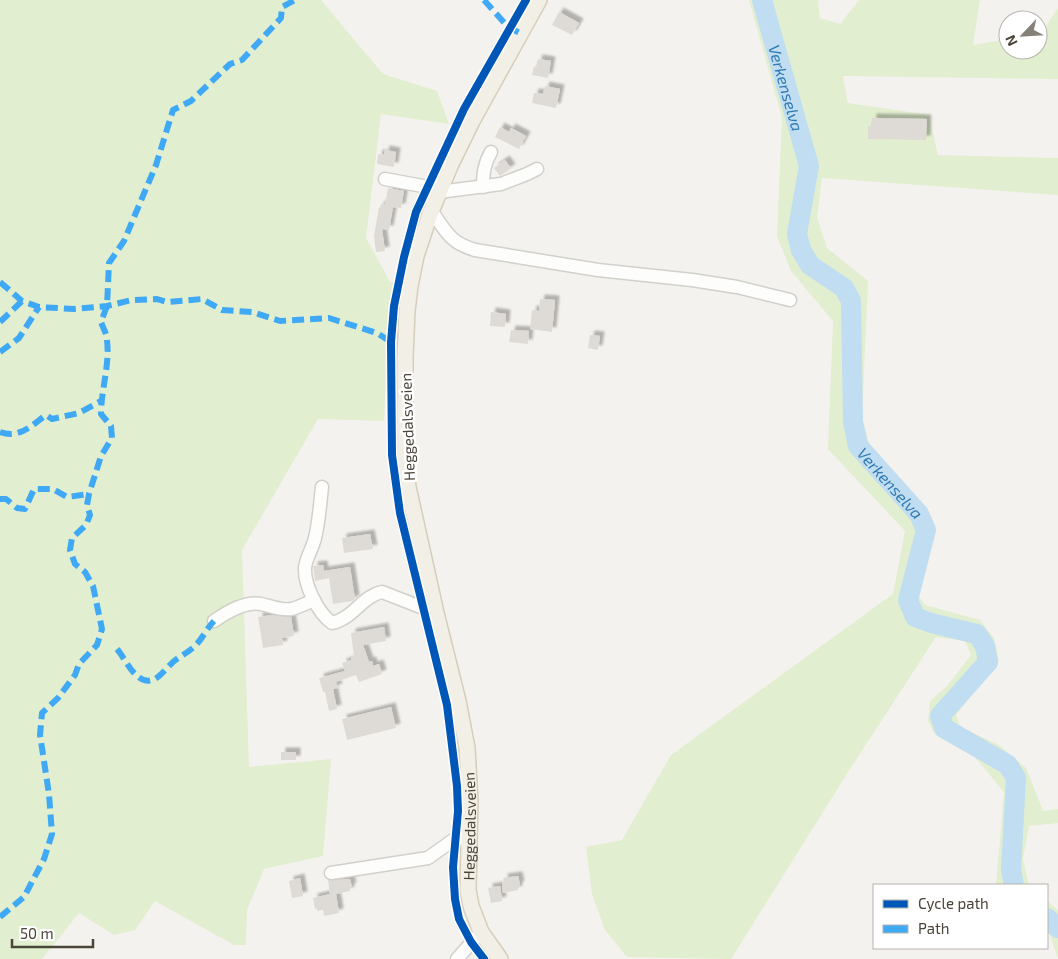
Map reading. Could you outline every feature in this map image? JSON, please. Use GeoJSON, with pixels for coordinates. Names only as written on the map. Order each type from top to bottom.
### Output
{"type":"FeatureCollection","features":[{"type":"Feature","properties":{"kind":"main road","name":"Heggedalsveien"},"geometry":{"type":"LineString","coordinates":[[500,959],[481,932],[471,906],[468,890],[470,775],[467,748],[458,701],[408,487],[405,459],[404,407],[407,310],[416,256],[438,192],[472,121],[540,0]]}},
{"type":"Feature","properties":{"kind":"lane"},"geometry":{"type":"LineString","coordinates":[[482,187],[485,163],[490,152]]}},
{"type":"Feature","properties":{"kind":"lane"},"geometry":{"type":"LineString","coordinates":[[385,179],[428,187],[438,192],[482,187],[516,179],[537,169]]}},
{"type":"Feature","properties":{"kind":"lane"},"geometry":{"type":"LineString","coordinates":[[430,214],[435,216],[460,246],[475,250],[598,270],[737,287],[790,300]]}},
{"type":"Feature","properties":{"kind":"lane"},"geometry":{"type":"LineString","coordinates":[[322,487],[315,538],[305,567],[314,600],[325,618],[332,623],[341,621],[373,594],[382,592],[436,613]]}},
{"type":"Feature","properties":{"kind":"lane"},"geometry":{"type":"LineString","coordinates":[[214,621],[242,606],[258,603],[281,609],[292,608],[314,600]]}},
{"type":"Feature","properties":{"kind":"lane"},"geometry":{"type":"LineString","coordinates":[[331,873],[428,858],[456,838],[469,839]]}},
{"type":"Feature","properties":{"kind":"lane"},"geometry":{"type":"LineString","coordinates":[[456,959],[481,932]]}},
{"type":"Feature","properties":{"kind":"green space"},"geometry":{"type":"Polygon","coordinates":[[[0,0],[321,0],[383,74],[437,91],[449,124],[381,114],[366,238],[390,282],[395,283],[386,369],[384,421],[318,419],[242,550],[249,767],[331,759],[323,856],[264,869],[247,910],[246,945],[234,945],[155,901],[135,930],[114,935],[79,913],[42,959],[0,959],[0,0]]]}},
{"type":"Feature","properties":{"kind":"green space"},"geometry":{"type":"Polygon","coordinates":[[[749,0],[818,0],[820,18],[840,24],[859,0],[980,0],[973,45],[998,41],[998,60],[1048,60],[1048,23],[1058,8],[1058,79],[843,76],[848,103],[929,115],[938,155],[1058,158],[1058,195],[822,178],[817,217],[827,248],[868,281],[862,417],[872,453],[927,512],[935,531],[919,597],[925,605],[980,620],[994,638],[999,661],[956,715],[960,727],[999,745],[1026,768],[1043,811],[1058,809],[1058,823],[1029,826],[1023,859],[1029,884],[996,884],[1004,792],[973,755],[935,735],[928,721],[930,701],[947,686],[971,655],[965,641],[936,637],[850,769],[731,959],[627,957],[605,930],[592,894],[586,847],[622,840],[671,755],[893,594],[905,531],[828,449],[833,321],[791,271],[777,236],[782,118],[749,0]]]}},
{"type":"Feature","properties":{"kind":"green space"},"geometry":{"type":"Polygon","coordinates":[[[1048,902],[1058,910],[1058,959],[1048,933],[1048,902]]]}},
{"type":"Feature","properties":{"kind":"building"},"geometry":{"type":"Polygon","coordinates":[[[559,12],[579,23],[572,35],[552,25],[559,12]]]}},
{"type":"Feature","properties":{"kind":"building"},"geometry":{"type":"Polygon","coordinates":[[[538,59],[551,61],[548,78],[532,75],[538,59]]]}},
{"type":"Feature","properties":{"kind":"building"},"geometry":{"type":"Polygon","coordinates":[[[545,86],[560,89],[556,108],[532,103],[534,93],[543,94],[545,86]]]}},
{"type":"Feature","properties":{"kind":"building"},"geometry":{"type":"Polygon","coordinates":[[[872,118],[927,119],[926,140],[868,139],[868,126],[872,127],[872,118]]]}},
{"type":"Feature","properties":{"kind":"building"},"geometry":{"type":"Polygon","coordinates":[[[500,127],[509,132],[511,128],[526,136],[519,149],[495,137],[500,127]]]}},
{"type":"Feature","properties":{"kind":"building"},"geometry":{"type":"Polygon","coordinates":[[[385,150],[396,152],[394,167],[377,164],[378,154],[384,155],[385,150]]]}},
{"type":"Feature","properties":{"kind":"building"},"geometry":{"type":"Polygon","coordinates":[[[505,160],[511,168],[500,176],[494,168],[505,160]]]}},
{"type":"Feature","properties":{"kind":"building"},"geometry":{"type":"Polygon","coordinates":[[[388,188],[404,191],[401,208],[393,207],[389,230],[382,229],[385,251],[376,252],[374,236],[379,207],[381,204],[385,205],[388,188]]]}},
{"type":"Feature","properties":{"kind":"building"},"geometry":{"type":"Polygon","coordinates":[[[540,299],[555,300],[552,332],[530,329],[532,310],[539,311],[540,299]]]}},
{"type":"Feature","properties":{"kind":"building"},"geometry":{"type":"Polygon","coordinates":[[[491,312],[506,314],[505,327],[490,326],[491,312]]]}},
{"type":"Feature","properties":{"kind":"building"},"geometry":{"type":"Polygon","coordinates":[[[511,330],[529,331],[528,344],[509,342],[511,330]]]}},
{"type":"Feature","properties":{"kind":"building"},"geometry":{"type":"Polygon","coordinates":[[[590,335],[600,336],[598,350],[588,348],[590,335]]]}},
{"type":"Feature","properties":{"kind":"building"},"geometry":{"type":"Polygon","coordinates":[[[370,534],[373,549],[344,553],[342,538],[370,534]]]}},
{"type":"Feature","properties":{"kind":"building"},"geometry":{"type":"Polygon","coordinates":[[[323,565],[324,571],[350,567],[355,599],[333,604],[329,578],[315,581],[313,566],[323,565]]]}},
{"type":"Feature","properties":{"kind":"building"},"geometry":{"type":"Polygon","coordinates":[[[272,615],[291,617],[294,636],[282,638],[283,645],[263,648],[258,617],[272,615]]]}},
{"type":"Feature","properties":{"kind":"building"},"geometry":{"type":"Polygon","coordinates":[[[384,627],[386,641],[363,645],[369,662],[372,661],[373,666],[379,664],[382,674],[359,682],[356,675],[336,682],[338,688],[333,689],[337,709],[329,711],[325,692],[323,692],[319,678],[345,671],[342,663],[354,657],[351,633],[384,627]]]}},
{"type":"Feature","properties":{"kind":"building"},"geometry":{"type":"Polygon","coordinates":[[[391,707],[396,728],[347,740],[342,719],[391,707]]]}},
{"type":"Feature","properties":{"kind":"building"},"geometry":{"type":"Polygon","coordinates":[[[281,752],[296,752],[296,760],[281,760],[281,752]]]}},
{"type":"Feature","properties":{"kind":"building"},"geometry":{"type":"Polygon","coordinates":[[[518,876],[520,885],[518,890],[503,893],[503,878],[518,876]]]}},
{"type":"Feature","properties":{"kind":"building"},"geometry":{"type":"Polygon","coordinates":[[[300,878],[303,896],[292,898],[289,881],[300,878]]]}},
{"type":"Feature","properties":{"kind":"building"},"geometry":{"type":"Polygon","coordinates":[[[350,879],[352,887],[350,887],[350,891],[336,894],[339,913],[324,916],[323,910],[317,911],[317,908],[315,909],[313,898],[330,894],[328,880],[350,879]]]}},
{"type":"Feature","properties":{"kind":"building"},"geometry":{"type":"Polygon","coordinates":[[[500,886],[502,901],[491,903],[488,888],[500,886]]]}},
{"type":"Feature","properties":{"kind":"waterway","name":"Verkenselva"},"geometry":{"type":"LineString","coordinates":[[762,0],[809,166],[797,234],[801,250],[810,265],[844,288],[851,301],[853,422],[858,446],[919,514],[926,530],[908,600],[915,617],[931,623],[977,634],[985,646],[988,662],[940,716],[944,728],[1008,765],[1016,778],[1011,870],[1014,884]]}},
{"type":"Feature","properties":{"kind":"waterway","name":"Verkenselva"},"geometry":{"type":"LineString","coordinates":[[1048,919],[1058,928]]}},
{"type":"Feature","properties":{"kind":"marked path"},"geometry":{"type":"LineString","coordinates":[[0,917],[24,897],[44,859],[52,834],[49,794],[40,735],[42,713],[58,698],[75,675],[79,664],[97,645],[102,629],[93,586],[85,572],[75,564],[70,550],[72,538],[86,525],[90,515],[87,505],[89,494],[101,456],[112,438],[111,426],[101,414],[108,349],[101,322],[107,306],[109,263],[124,241],[156,165],[173,110],[191,101],[230,64],[242,60],[281,18],[282,7],[295,0]]}},
{"type":"Feature","properties":{"kind":"marked path"},"geometry":{"type":"LineString","coordinates":[[484,0],[509,28],[520,33]]}},
{"type":"Feature","properties":{"kind":"marked path"},"geometry":{"type":"LineString","coordinates":[[0,282],[22,301],[39,307],[74,309],[107,306],[132,300],[157,299],[167,302],[202,299],[222,310],[252,312],[280,321],[329,318],[377,333],[391,342]]}},
{"type":"Feature","properties":{"kind":"marked path"},"geometry":{"type":"LineString","coordinates":[[0,322],[22,301]]}},
{"type":"Feature","properties":{"kind":"marked path"},"geometry":{"type":"LineString","coordinates":[[0,352],[19,338],[39,307]]}},
{"type":"Feature","properties":{"kind":"marked path"},"geometry":{"type":"LineString","coordinates":[[0,432],[7,434],[19,433],[46,415],[52,419],[79,413],[101,401]]}},
{"type":"Feature","properties":{"kind":"marked path"},"geometry":{"type":"LineString","coordinates":[[0,499],[6,499],[17,508],[25,509],[34,489],[53,489],[67,497],[89,494]]}},
{"type":"Feature","properties":{"kind":"marked path"},"geometry":{"type":"LineString","coordinates":[[117,649],[135,674],[141,679],[152,680],[161,675],[173,662],[195,646],[214,621]]}},
{"type":"Feature","properties":{"kind":"cycle path"},"geometry":{"type":"LineString","coordinates":[[484,959],[471,942],[459,919],[455,899],[453,867],[458,811],[457,786],[447,705],[400,513],[392,455],[391,342],[394,306],[416,212],[464,109],[526,0]]}}]}
